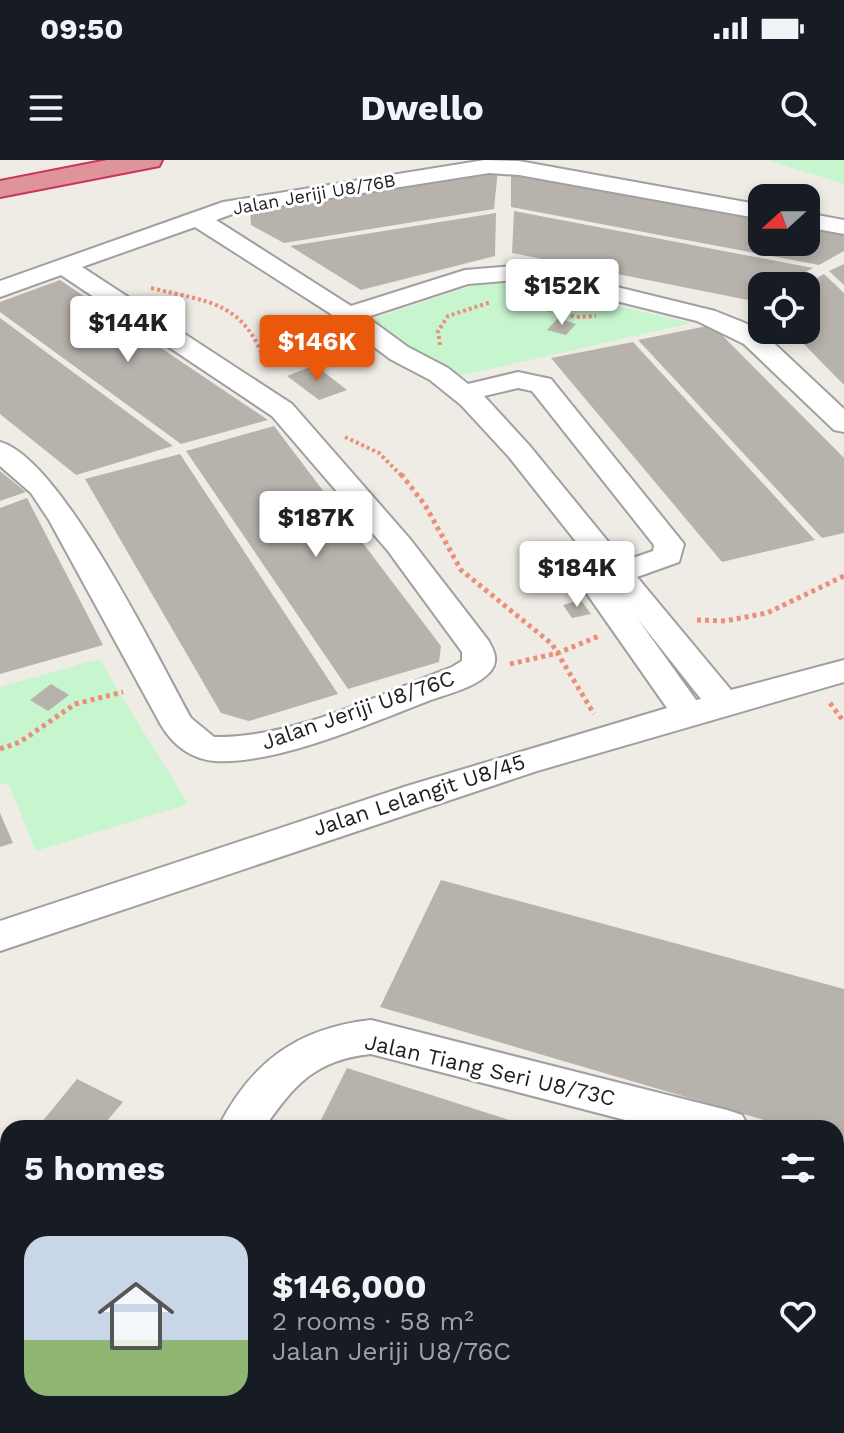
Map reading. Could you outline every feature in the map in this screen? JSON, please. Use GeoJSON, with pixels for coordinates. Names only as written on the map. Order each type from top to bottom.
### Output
{"type":"FeatureCollection","features":[{"type":"Feature","properties":{"kind":"highway"},"geometry":{"type":"LineString","coordinates":[[0,177],[52,160]]}},
{"type":"Feature","properties":{"kind":"highway"},"geometry":{"type":"LineString","coordinates":[[0,189],[149,160]]}},
{"type":"Feature","properties":{"kind":"street","name":"Jalan Jeriji U8/76B"},"geometry":{"type":"LineString","coordinates":[[0,290],[225,209],[500,166],[748,210]]}},
{"type":"Feature","properties":{"kind":"street"},"geometry":{"type":"LineString","coordinates":[[200,220],[348,315],[399,353],[439,374],[463,393],[519,451],[617,573],[687,712]]}},
{"type":"Feature","properties":{"kind":"street"},"geometry":{"type":"LineString","coordinates":[[820,223],[844,227]]}},
{"type":"Feature","properties":{"kind":"street","name":"Jalan Jeriji U8/76C"},"geometry":{"type":"LineString","coordinates":[[0,451],[41,487],[64,519],[154,685],[191,741],[221,750],[271,742],[473,671],[480,659],[476,647],[399,545],[293,420],[271,401],[64,266]]}},
{"type":"Feature","properties":{"kind":"street"},"geometry":{"type":"LineString","coordinates":[[348,315],[465,277],[503,272],[539,274],[706,316],[744,332],[844,424]]}},
{"type":"Feature","properties":{"kind":"street"},"geometry":{"type":"LineString","coordinates":[[399,353],[416,377],[498,456],[572,550],[722,702]]}},
{"type":"Feature","properties":{"kind":"street"},"geometry":{"type":"LineString","coordinates":[[463,393],[518,380],[541,385],[669,544],[668,555],[662,559],[617,573]]}},
{"type":"Feature","properties":{"kind":"street","name":"Jalan Lelangit U8/45"},"geometry":{"type":"LineString","coordinates":[[0,936],[478,774],[722,702],[844,671]]}},
{"type":"Feature","properties":{"kind":"street","name":"Jalan Tiang Seri U8/73C"},"geometry":{"type":"LineString","coordinates":[[246,1120],[277,1076],[298,1056],[340,1040],[371,1037],[696,1120]]}},
{"type":"Feature","properties":{"kind":"path"},"geometry":{"type":"LineString","coordinates":[[446,352],[438,342],[441,323],[448,316],[473,307],[518,300],[589,318],[614,310],[629,296]]}},
{"type":"Feature","properties":{"kind":"path"},"geometry":{"type":"LineString","coordinates":[[473,671],[558,653],[638,619],[733,621],[780,609],[844,576]]}},
{"type":"Feature","properties":{"kind":"path"},"geometry":{"type":"LineString","coordinates":[[0,749],[26,742],[65,709],[82,700],[154,685]]}},
{"type":"Feature","properties":{"kind":"green space"},"geometry":{"type":"Polygon","coordinates":[[[768,160],[844,160],[844,184],[768,160]]]}},
{"type":"Feature","properties":{"kind":"green space"},"geometry":{"type":"Polygon","coordinates":[[[502,281],[691,323],[451,378],[370,320],[474,285],[502,281]]]}},
{"type":"Feature","properties":{"kind":"green space"},"geometry":{"type":"Polygon","coordinates":[[[99,659],[188,804],[36,851],[8,783],[0,785],[0,687],[99,659]]]}},
{"type":"Feature","properties":{"kind":"building"},"geometry":{"type":"Polygon","coordinates":[[[498,169],[494,209],[284,243],[251,225],[250,209],[498,169]]]}},
{"type":"Feature","properties":{"kind":"building"},"geometry":{"type":"Polygon","coordinates":[[[511,171],[748,215],[748,252],[511,207],[511,171]]]}},
{"type":"Feature","properties":{"kind":"building"},"geometry":{"type":"Polygon","coordinates":[[[514,211],[813,268],[806,272],[748,272],[748,300],[512,253],[514,211]]]}},
{"type":"Feature","properties":{"kind":"building"},"geometry":{"type":"Polygon","coordinates":[[[496,213],[495,256],[361,290],[290,246],[496,213]]]}},
{"type":"Feature","properties":{"kind":"building"},"geometry":{"type":"Polygon","coordinates":[[[820,229],[844,233],[844,251],[819,265],[771,256],[820,256],[820,229]]]}},
{"type":"Feature","properties":{"kind":"building"},"geometry":{"type":"Polygon","coordinates":[[[844,264],[844,285],[829,271],[844,264]]]}},
{"type":"Feature","properties":{"kind":"building"},"geometry":{"type":"Polygon","coordinates":[[[824,274],[844,293],[844,385],[804,344],[820,344],[820,276],[824,274]]]}},
{"type":"Feature","properties":{"kind":"building"},"geometry":{"type":"Polygon","coordinates":[[[60,280],[268,420],[181,444],[0,312],[0,302],[60,280]]]}},
{"type":"Feature","properties":{"kind":"building"},"geometry":{"type":"Polygon","coordinates":[[[0,318],[173,446],[76,475],[0,414],[0,318]]]}},
{"type":"Feature","properties":{"kind":"building"},"geometry":{"type":"Polygon","coordinates":[[[558,318],[576,324],[566,335],[547,330],[558,318]]]}},
{"type":"Feature","properties":{"kind":"building"},"geometry":{"type":"Polygon","coordinates":[[[712,325],[844,458],[844,533],[822,538],[638,340],[712,325]]]}},
{"type":"Feature","properties":{"kind":"building"},"geometry":{"type":"Polygon","coordinates":[[[633,342],[815,540],[722,562],[551,358],[633,342]]]}},
{"type":"Feature","properties":{"kind":"building"},"geometry":{"type":"Polygon","coordinates":[[[315,365],[347,390],[319,400],[287,376],[315,365]]]}},
{"type":"Feature","properties":{"kind":"building"},"geometry":{"type":"Polygon","coordinates":[[[274,426],[441,646],[439,662],[348,689],[186,451],[274,426]]]}},
{"type":"Feature","properties":{"kind":"building"},"geometry":{"type":"Polygon","coordinates":[[[180,454],[338,694],[249,721],[221,713],[85,479],[180,454]]]}},
{"type":"Feature","properties":{"kind":"building"},"geometry":{"type":"Polygon","coordinates":[[[0,471],[26,492],[0,501],[0,471]]]}},
{"type":"Feature","properties":{"kind":"building"},"geometry":{"type":"Polygon","coordinates":[[[27,498],[103,645],[0,674],[0,508],[27,498]]]}},
{"type":"Feature","properties":{"kind":"building"},"geometry":{"type":"Polygon","coordinates":[[[581,600],[591,614],[572,618],[563,605],[581,600]]]}},
{"type":"Feature","properties":{"kind":"building"},"geometry":{"type":"Polygon","coordinates":[[[51,684],[69,695],[48,711],[30,700],[51,684]]]}},
{"type":"Feature","properties":{"kind":"building"},"geometry":{"type":"Polygon","coordinates":[[[0,813],[13,843],[0,847],[0,813]]]}},
{"type":"Feature","properties":{"kind":"building"},"geometry":{"type":"Polygon","coordinates":[[[441,880],[844,989],[844,1120],[764,1120],[380,1007],[441,880]]]}},
{"type":"Feature","properties":{"kind":"building"},"geometry":{"type":"Polygon","coordinates":[[[347,1068],[509,1120],[321,1120],[347,1068]]]}},
{"type":"Feature","properties":{"kind":"building"},"geometry":{"type":"Polygon","coordinates":[[[77,1079],[123,1102],[108,1120],[44,1120],[77,1079]]]}}]}
